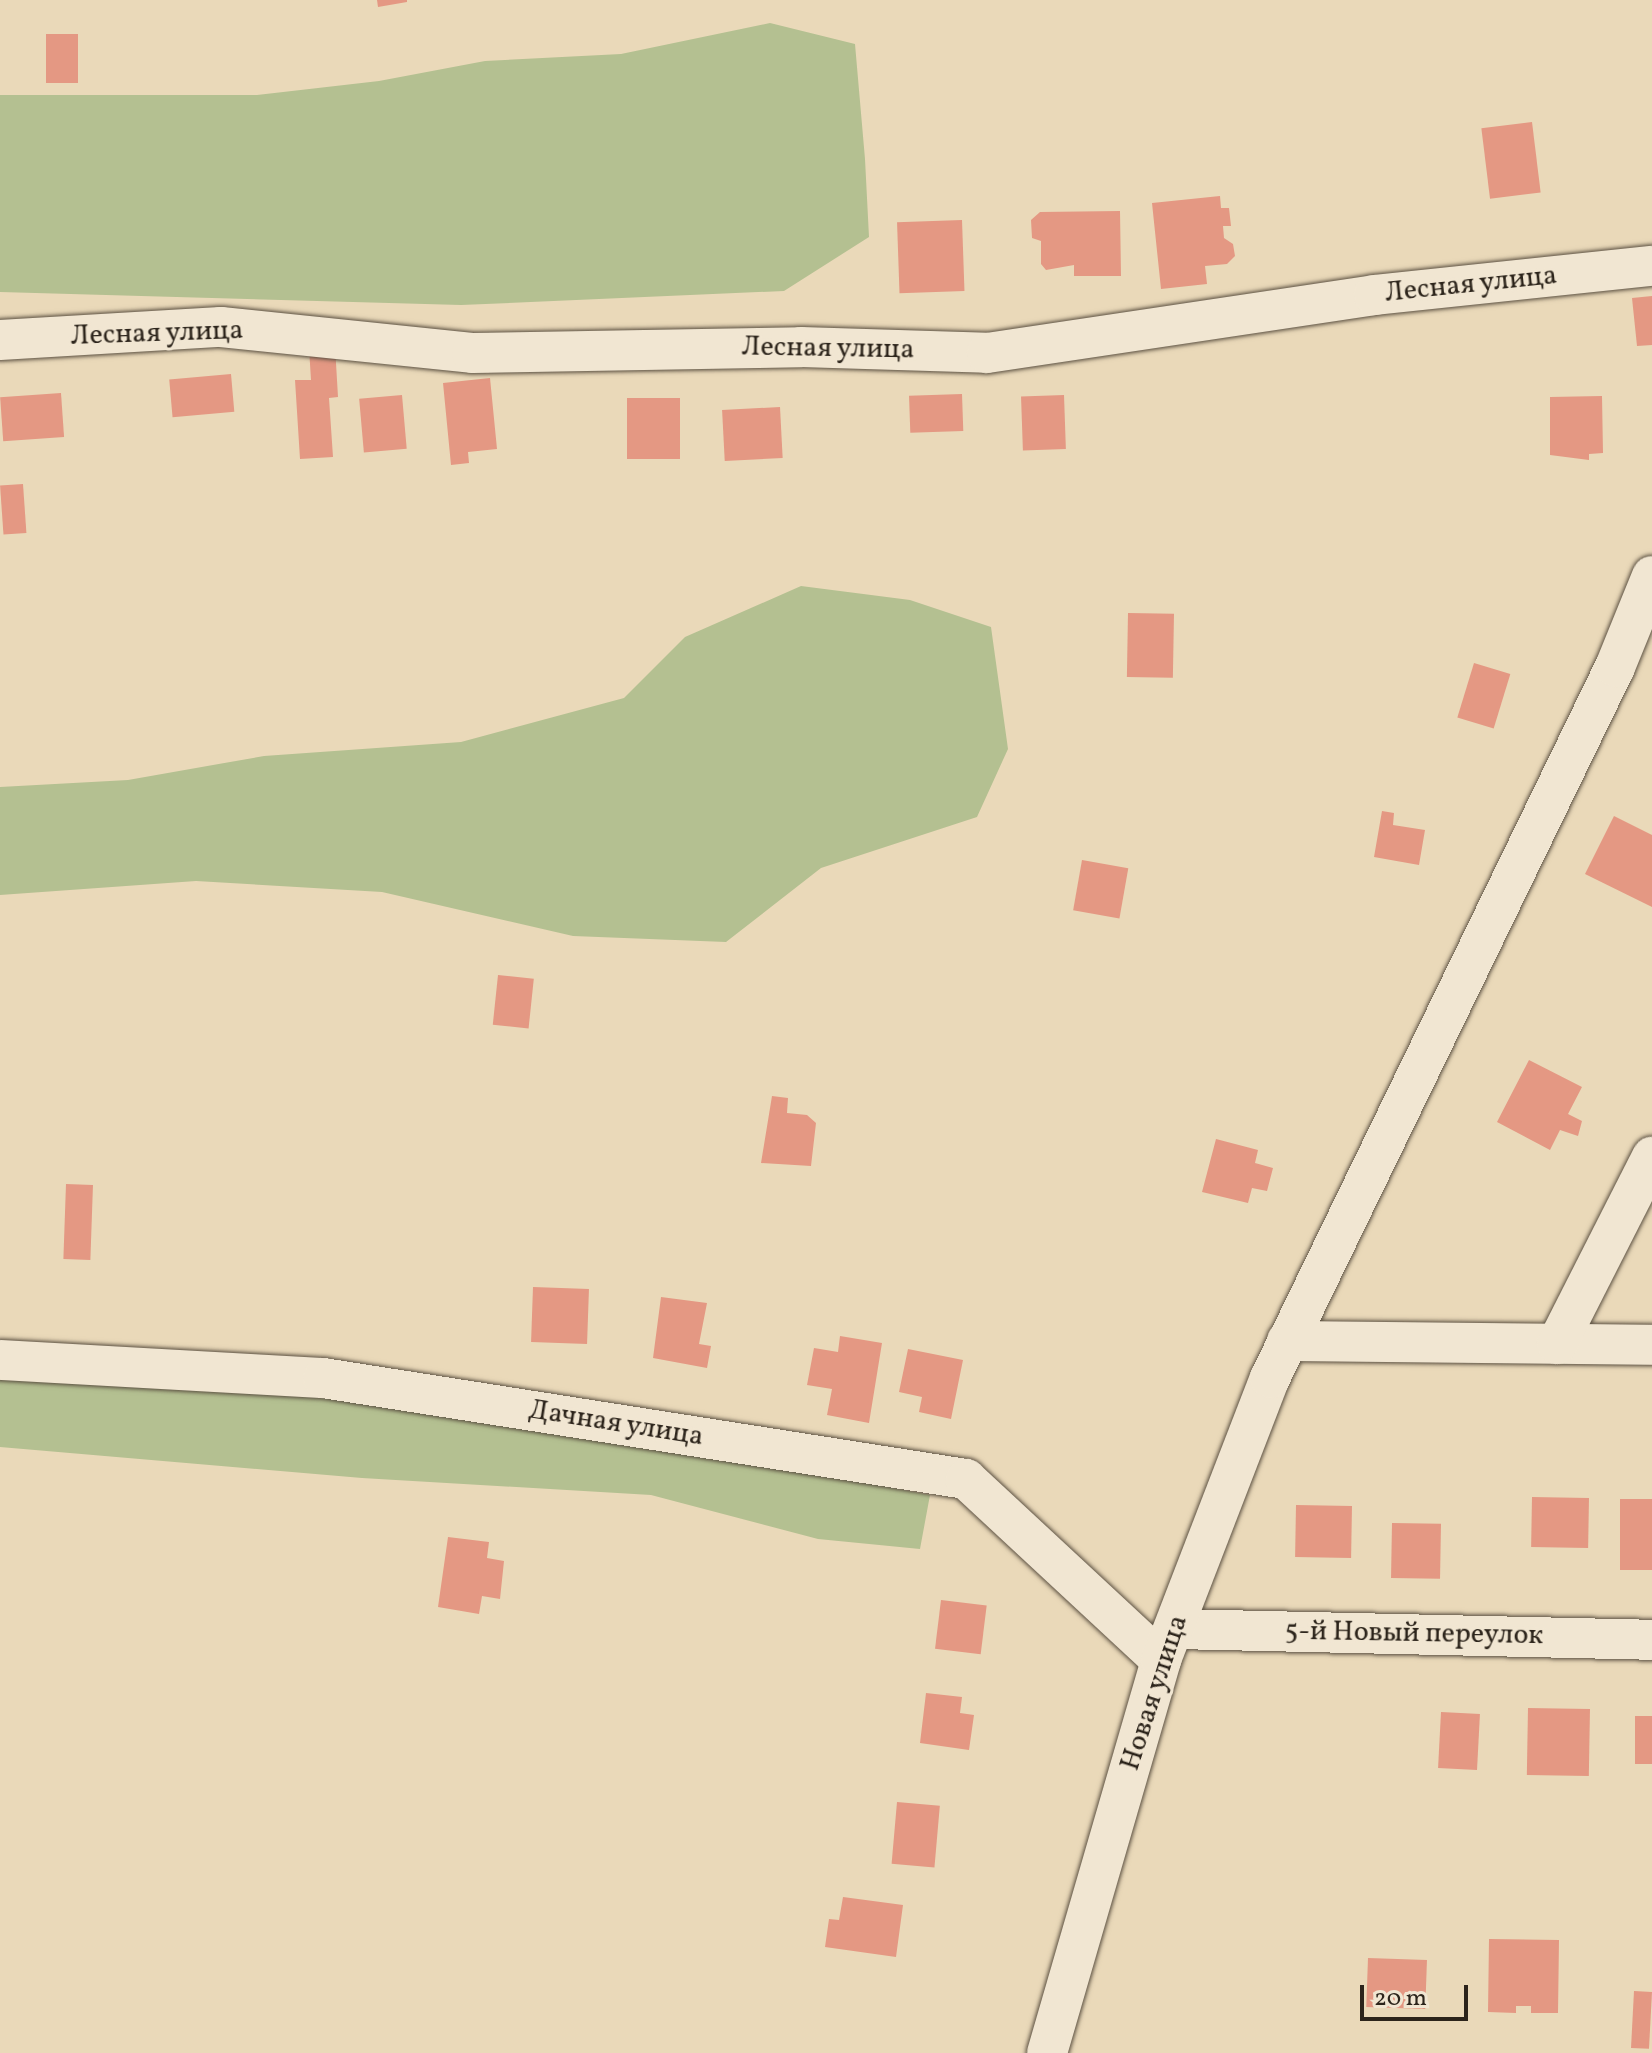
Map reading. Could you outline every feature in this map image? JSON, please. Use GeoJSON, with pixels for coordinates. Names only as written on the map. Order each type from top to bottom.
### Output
{"type":"FeatureCollection","features":[{"type":"Feature","properties":{"kind":"street","name":"Лесная улица"},"geometry":{"type":"LineString","coordinates":[[0,340],[221,327],[472,353],[801,347],[987,353],[1374,295],[1652,266]]}},
{"type":"Feature","properties":{"kind":"street","name":"Новая улица"},"geometry":{"type":"LineString","coordinates":[[1047,2053],[1168,1644],[1287,1341],[1615,667],[1652,576]]}},
{"type":"Feature","properties":{"kind":"street"},"geometry":{"type":"LineString","coordinates":[[1557,1344],[1652,1157]]}},
{"type":"Feature","properties":{"kind":"street"},"geometry":{"type":"LineString","coordinates":[[1287,1341],[1652,1345]]}},
{"type":"Feature","properties":{"kind":"street","name":"Дачная улица"},"geometry":{"type":"LineString","coordinates":[[0,1360],[323,1378],[966,1479],[1168,1644]]}},
{"type":"Feature","properties":{"kind":"street","name":"5-й Новый переулок"},"geometry":{"type":"LineString","coordinates":[[1168,1644],[1652,1640]]}},
{"type":"Feature","properties":{"kind":"green space"},"geometry":{"type":"Polygon","coordinates":[[[770,23],[855,44],[865,159],[869,237],[784,291],[461,305],[0,292],[0,95],[257,95],[379,81],[485,61],[621,54],[770,23]]]}},
{"type":"Feature","properties":{"kind":"green space"},"geometry":{"type":"Polygon","coordinates":[[[801,586],[910,600],[991,627],[1008,749],[977,817],[821,868],[726,942],[573,936],[382,892],[196,881],[0,895],[0,787],[128,780],[264,756],[461,742],[624,698],[685,637],[801,586]]]}},
{"type":"Feature","properties":{"kind":"green space"},"geometry":{"type":"Polygon","coordinates":[[[0,1366],[162,1370],[665,1445],[930,1495],[920,1549],[818,1539],[651,1495],[362,1478],[0,1447],[0,1366]]]}},
{"type":"Feature","properties":{"kind":"building"},"geometry":{"type":"Polygon","coordinates":[[[377,0],[407,0],[407,2],[378,7],[377,0]]]}},
{"type":"Feature","properties":{"kind":"building"},"geometry":{"type":"Polygon","coordinates":[[[46,34],[78,34],[78,83],[46,83],[46,34]]]}},
{"type":"Feature","properties":{"kind":"building"},"geometry":{"type":"Polygon","coordinates":[[[1532,122],[1541,192],[1490,199],[1481,128],[1532,122]]]}},
{"type":"Feature","properties":{"kind":"building"},"geometry":{"type":"Polygon","coordinates":[[[1220,196],[1221,208],[1229,208],[1231,226],[1223,226],[1224,238],[1233,244],[1235,256],[1227,264],[1205,266],[1207,284],[1161,289],[1152,203],[1220,196]]]}},
{"type":"Feature","properties":{"kind":"building"},"geometry":{"type":"Polygon","coordinates":[[[1120,211],[1121,276],[1074,276],[1074,265],[1046,270],[1041,264],[1041,241],[1032,238],[1031,220],[1040,212],[1120,211]]]}},
{"type":"Feature","properties":{"kind":"building"},"geometry":{"type":"Polygon","coordinates":[[[962,220],[964,291],[900,293],[897,222],[962,220]]]}},
{"type":"Feature","properties":{"kind":"building"},"geometry":{"type":"Polygon","coordinates":[[[1652,296],[1652,345],[1637,346],[1632,298],[1652,296]]]}},
{"type":"Feature","properties":{"kind":"building"},"geometry":{"type":"Polygon","coordinates":[[[335,346],[338,397],[329,398],[333,457],[300,459],[295,380],[311,380],[309,348],[335,346]]]}},
{"type":"Feature","properties":{"kind":"building"},"geometry":{"type":"Polygon","coordinates":[[[231,374],[234,412],[173,417],[169,379],[231,374]]]}},
{"type":"Feature","properties":{"kind":"building"},"geometry":{"type":"Polygon","coordinates":[[[490,378],[497,449],[468,452],[469,463],[451,465],[443,383],[490,378]]]}},
{"type":"Feature","properties":{"kind":"building"},"geometry":{"type":"Polygon","coordinates":[[[61,393],[64,437],[3,441],[0,397],[61,393]]]}},
{"type":"Feature","properties":{"kind":"building"},"geometry":{"type":"Polygon","coordinates":[[[962,394],[963,431],[910,433],[909,396],[962,394]]]}},
{"type":"Feature","properties":{"kind":"building"},"geometry":{"type":"Polygon","coordinates":[[[402,395],[407,449],[364,453],[359,399],[402,395]]]}},
{"type":"Feature","properties":{"kind":"building"},"geometry":{"type":"Polygon","coordinates":[[[1064,395],[1066,449],[1023,450],[1021,397],[1064,395]]]}},
{"type":"Feature","properties":{"kind":"building"},"geometry":{"type":"Polygon","coordinates":[[[1602,396],[1603,453],[1589,454],[1589,460],[1550,455],[1550,397],[1602,396]]]}},
{"type":"Feature","properties":{"kind":"building"},"geometry":{"type":"Polygon","coordinates":[[[627,398],[680,398],[680,459],[627,459],[627,398]]]}},
{"type":"Feature","properties":{"kind":"building"},"geometry":{"type":"Polygon","coordinates":[[[780,407],[783,458],[725,461],[722,410],[780,407]]]}},
{"type":"Feature","properties":{"kind":"building"},"geometry":{"type":"Polygon","coordinates":[[[23,484],[26,533],[3,534],[0,486],[23,484]]]}},
{"type":"Feature","properties":{"kind":"building"},"geometry":{"type":"Polygon","coordinates":[[[1128,613],[1174,614],[1173,678],[1127,677],[1128,613]]]}},
{"type":"Feature","properties":{"kind":"building"},"geometry":{"type":"Polygon","coordinates":[[[1474,663],[1510,674],[1494,729],[1457,718],[1474,663]]]}},
{"type":"Feature","properties":{"kind":"building"},"geometry":{"type":"Polygon","coordinates":[[[1382,811],[1394,813],[1393,825],[1425,830],[1419,865],[1374,857],[1382,811]]]}},
{"type":"Feature","properties":{"kind":"building"},"geometry":{"type":"Polygon","coordinates":[[[1614,816],[1652,835],[1652,907],[1585,874],[1614,816]]]}},
{"type":"Feature","properties":{"kind":"building"},"geometry":{"type":"Polygon","coordinates":[[[1082,860],[1128,868],[1119,918],[1073,910],[1082,860]]]}},
{"type":"Feature","properties":{"kind":"building"},"geometry":{"type":"Polygon","coordinates":[[[498,975],[534,979],[529,1028],[493,1025],[498,975]]]}},
{"type":"Feature","properties":{"kind":"building"},"geometry":{"type":"Polygon","coordinates":[[[1529,1060],[1582,1087],[1568,1114],[1582,1121],[1578,1136],[1560,1130],[1550,1150],[1497,1122],[1529,1060]]]}},
{"type":"Feature","properties":{"kind":"building"},"geometry":{"type":"Polygon","coordinates":[[[772,1096],[788,1098],[787,1113],[807,1115],[816,1123],[811,1166],[761,1163],[772,1096]]]}},
{"type":"Feature","properties":{"kind":"building"},"geometry":{"type":"Polygon","coordinates":[[[1216,1139],[1258,1150],[1255,1163],[1273,1168],[1267,1191],[1252,1188],[1248,1203],[1202,1192],[1216,1139]]]}},
{"type":"Feature","properties":{"kind":"building"},"geometry":{"type":"Polygon","coordinates":[[[66,1184],[93,1185],[90,1260],[63,1259],[66,1184]]]}},
{"type":"Feature","properties":{"kind":"building"},"geometry":{"type":"Polygon","coordinates":[[[533,1287],[589,1289],[587,1344],[531,1342],[533,1287]]]}},
{"type":"Feature","properties":{"kind":"building"},"geometry":{"type":"Polygon","coordinates":[[[661,1297],[707,1303],[699,1344],[711,1346],[707,1368],[653,1358],[661,1297]]]}},
{"type":"Feature","properties":{"kind":"building"},"geometry":{"type":"Polygon","coordinates":[[[840,1336],[882,1343],[869,1423],[827,1415],[832,1389],[807,1385],[814,1348],[838,1352],[840,1336]]]}},
{"type":"Feature","properties":{"kind":"building"},"geometry":{"type":"Polygon","coordinates":[[[908,1349],[963,1360],[951,1419],[919,1412],[922,1397],[899,1392],[908,1349]]]}},
{"type":"Feature","properties":{"kind":"building"},"geometry":{"type":"Polygon","coordinates":[[[1532,1497],[1589,1498],[1588,1548],[1531,1547],[1532,1497]]]}},
{"type":"Feature","properties":{"kind":"building"},"geometry":{"type":"Polygon","coordinates":[[[1620,1499],[1652,1499],[1652,1570],[1620,1570],[1620,1499]]]}},
{"type":"Feature","properties":{"kind":"building"},"geometry":{"type":"Polygon","coordinates":[[[1296,1505],[1352,1506],[1351,1558],[1295,1557],[1296,1505]]]}},
{"type":"Feature","properties":{"kind":"building"},"geometry":{"type":"Polygon","coordinates":[[[1392,1523],[1441,1524],[1440,1579],[1391,1578],[1392,1523]]]}},
{"type":"Feature","properties":{"kind":"building"},"geometry":{"type":"Polygon","coordinates":[[[448,1537],[489,1542],[487,1558],[504,1561],[500,1599],[482,1596],[479,1614],[438,1607],[448,1537]]]}},
{"type":"Feature","properties":{"kind":"building"},"geometry":{"type":"Polygon","coordinates":[[[941,1600],[987,1606],[981,1654],[935,1649],[941,1600]]]}},
{"type":"Feature","properties":{"kind":"building"},"geometry":{"type":"Polygon","coordinates":[[[926,1693],[962,1697],[960,1713],[974,1715],[969,1750],[920,1743],[926,1693]]]}},
{"type":"Feature","properties":{"kind":"building"},"geometry":{"type":"Polygon","coordinates":[[[1528,1708],[1590,1709],[1589,1776],[1527,1775],[1528,1708]]]}},
{"type":"Feature","properties":{"kind":"building"},"geometry":{"type":"Polygon","coordinates":[[[1441,1712],[1480,1714],[1477,1770],[1438,1768],[1441,1712]]]}},
{"type":"Feature","properties":{"kind":"building"},"geometry":{"type":"Polygon","coordinates":[[[1635,1716],[1652,1716],[1652,1764],[1635,1764],[1635,1716]]]}},
{"type":"Feature","properties":{"kind":"building"},"geometry":{"type":"Polygon","coordinates":[[[897,1802],[940,1806],[934,1868],[892,1864],[897,1802]]]}},
{"type":"Feature","properties":{"kind":"building"},"geometry":{"type":"Polygon","coordinates":[[[843,1897],[903,1905],[896,1957],[825,1947],[829,1919],[839,1920],[843,1897]]]}},
{"type":"Feature","properties":{"kind":"building"},"geometry":{"type":"Polygon","coordinates":[[[1489,1939],[1559,1940],[1558,2013],[1531,2013],[1531,2006],[1516,2006],[1516,2013],[1488,2012],[1489,1939]]]}},
{"type":"Feature","properties":{"kind":"building"},"geometry":{"type":"Polygon","coordinates":[[[1368,1958],[1427,1960],[1425,2009],[1366,2007],[1368,1958]]]}},
{"type":"Feature","properties":{"kind":"building"},"geometry":{"type":"Polygon","coordinates":[[[1634,1991],[1652,1992],[1649,2049],[1631,2048],[1634,1991]]]}}]}
